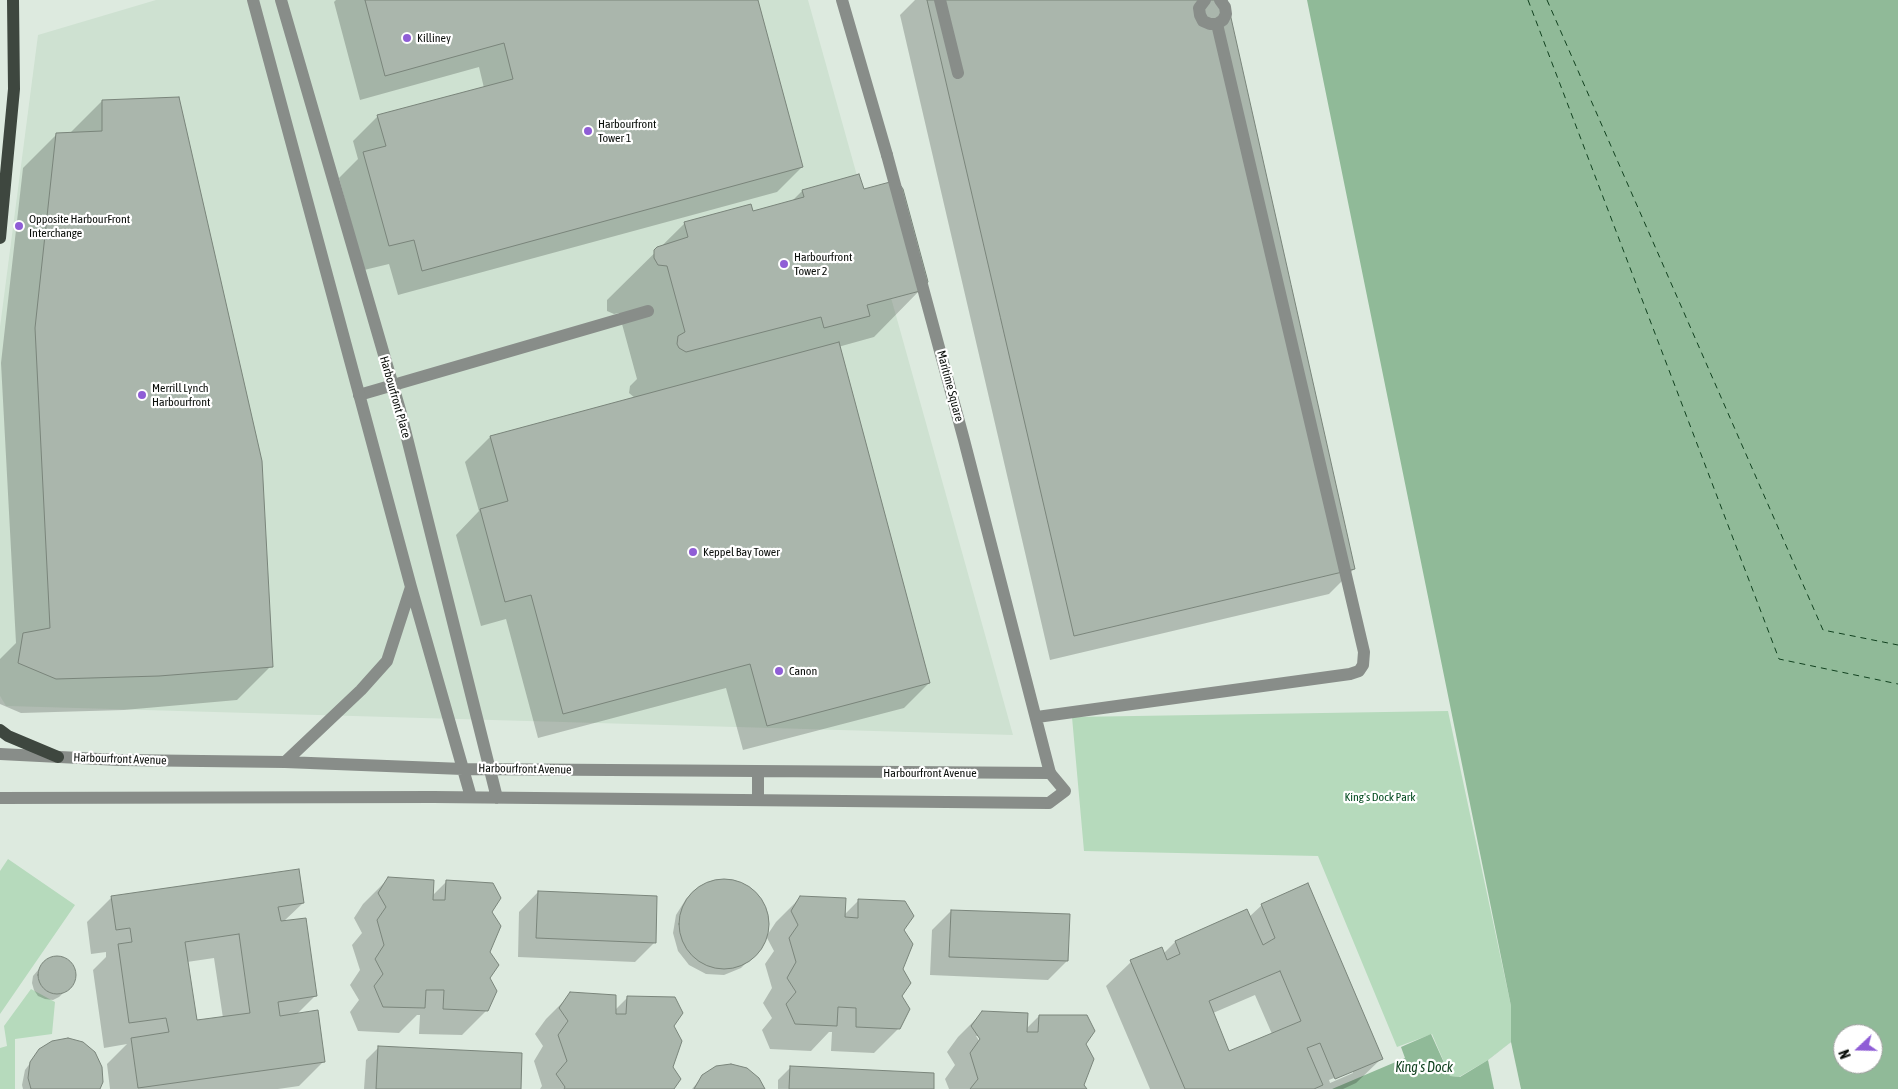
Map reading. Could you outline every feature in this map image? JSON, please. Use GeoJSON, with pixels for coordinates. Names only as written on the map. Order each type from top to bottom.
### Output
{"type":"FeatureCollection","features":[{"type":"Feature","properties":{"kind":"main road"},"geometry":{"type":"LineString","coordinates":[[0,238],[14,89],[13,0]]}},
{"type":"Feature","properties":{"kind":"main road"},"geometry":{"type":"LineString","coordinates":[[0,730],[8,736],[58,757]]}},
{"type":"Feature","properties":{"kind":"street"},"geometry":{"type":"LineString","coordinates":[[253,0],[411,587],[471,797]]}},
{"type":"Feature","properties":{"kind":"street","name":"Harbourfront Place"},"geometry":{"type":"LineString","coordinates":[[281,0],[400,410],[497,798]]}},
{"type":"Feature","properties":{"kind":"street","name":"Maritime Square"},"geometry":{"type":"LineString","coordinates":[[842,0],[887,155],[1037,717],[1050,773]]}},
{"type":"Feature","properties":{"kind":"street"},"geometry":{"type":"LineString","coordinates":[[940,0],[958,73]]}},
{"type":"Feature","properties":{"kind":"street"},"geometry":{"type":"LineString","coordinates":[[1205,0],[1199,8],[1200,14],[1203,21],[1210,24],[1217,24],[1223,20],[1226,14],[1225,7],[1220,0]]}},
{"type":"Feature","properties":{"kind":"street"},"geometry":{"type":"LineString","coordinates":[[1037,717],[1350,674],[1359,671],[1363,665],[1364,652],[1217,24]]}},
{"type":"Feature","properties":{"kind":"street"},"geometry":{"type":"LineString","coordinates":[[359,395],[648,311]]}},
{"type":"Feature","properties":{"kind":"street"},"geometry":{"type":"LineString","coordinates":[[285,762],[368,683],[387,661],[411,587]]}},
{"type":"Feature","properties":{"kind":"street","name":"Harbourfront Avenue"},"geometry":{"type":"LineString","coordinates":[[0,754],[129,760],[285,762],[463,769],[1050,773]]}},
{"type":"Feature","properties":{"kind":"street"},"geometry":{"type":"LineString","coordinates":[[758,772],[758,800]]}},
{"type":"Feature","properties":{"kind":"street"},"geometry":{"type":"LineString","coordinates":[[0,798],[471,797],[1049,803],[1065,791],[1050,773]]}},
{"type":"Feature","properties":{"kind":"shaded area"},"geometry":{"type":"Polygon","coordinates":[[[156,0],[808,0],[1013,735],[6,706],[0,696],[0,327],[38,35],[156,0]]]}},
{"type":"Feature","properties":{"kind":"green space","name":"King's Dock Park"},"geometry":{"type":"Polygon","coordinates":[[[1448,711],[1511,1006],[1511,1042],[1488,1060],[1459,1077],[1450,1076],[1432,1034],[1397,1047],[1318,856],[1084,851],[1072,717],[1448,711]]]}},
{"type":"Feature","properties":{"kind":"green space"},"geometry":{"type":"Polygon","coordinates":[[[8,859],[75,905],[0,1014],[0,871],[8,859]]]}},
{"type":"Feature","properties":{"kind":"green space"},"geometry":{"type":"Polygon","coordinates":[[[31,989],[55,1002],[52,1034],[15,1039],[15,1089],[0,1089],[0,1048],[7,1046],[4,1026],[31,989]]]}},
{"type":"Feature","properties":{"kind":"water","name":"King's Dock"},"geometry":{"type":"Polygon","coordinates":[[[1307,0],[1898,0],[1898,1089],[1332,1089],[1405,1058],[1401,1047],[1431,1034],[1450,1076],[1460,1077],[1488,1060],[1511,1042],[1511,1006],[1307,0]]]}},
{"type":"Feature","properties":{"kind":"pier"},"geometry":{"type":"Polygon","coordinates":[[[1511,1042],[1521,1089],[1494,1089],[1488,1060],[1511,1042]]]}},
{"type":"Feature","properties":{"kind":"building","name":"Harbourfront Tower 1"},"geometry":{"type":"Polygon","coordinates":[[[365,0],[758,0],[803,167],[422,271],[414,240],[389,246],[363,152],[386,146],[377,115],[513,79],[504,43],[385,76],[365,0]]]}},
{"type":"Feature","properties":{"kind":"building"},"geometry":{"type":"Polygon","coordinates":[[[927,0],[1227,0],[1355,569],[1074,636],[927,0]]]}},
{"type":"Feature","properties":{"kind":"building","name":"Merrill Lynch Harbourfront"},"geometry":{"type":"Polygon","coordinates":[[[179,97],[262,461],[273,667],[159,676],[56,679],[18,663],[23,633],[50,628],[35,328],[56,133],[102,131],[102,100],[179,97]]]}},
{"type":"Feature","properties":{"kind":"building","name":"Harbourfront Tower 2"},"geometry":{"type":"Polygon","coordinates":[[[859,174],[864,189],[890,182],[901,186],[903,189],[928,282],[920,291],[867,305],[870,316],[824,328],[821,317],[686,352],[679,348],[677,344],[678,336],[685,332],[667,266],[658,265],[654,258],[654,250],[657,247],[688,237],[684,222],[751,204],[753,211],[804,197],[802,190],[859,174]]]}},
{"type":"Feature","properties":{"kind":"building","name":"Keppel Bay Tower"},"geometry":{"type":"Polygon","coordinates":[[[839,342],[930,683],[767,726],[750,664],[563,714],[531,595],[505,602],[480,509],[508,501],[490,436],[839,342]]]}},
{"type":"Feature","properties":{"kind":"building"},"geometry":{"type":"Polygon","coordinates":[[[299,869],[304,903],[278,907],[281,921],[306,918],[317,996],[278,1002],[280,1016],[318,1010],[325,1062],[138,1088],[131,1038],[169,1032],[166,1018],[129,1023],[118,944],[132,942],[130,928],[116,930],[111,896],[299,869]],[[239,934],[185,942],[197,1020],[250,1013],[239,934]]]}},
{"type":"Feature","properties":{"kind":"building"},"geometry":{"type":"Polygon","coordinates":[[[388,877],[434,880],[433,900],[445,900],[446,880],[493,883],[501,898],[492,912],[501,926],[490,952],[499,965],[490,978],[497,991],[488,1011],[443,1009],[444,990],[426,990],[425,1008],[383,1007],[374,986],[383,974],[375,959],[384,945],[377,920],[386,907],[378,893],[388,877]]]}},
{"type":"Feature","properties":{"kind":"building"},"geometry":{"type":"Polygon","coordinates":[[[724,879],[741,883],[756,892],[765,907],[769,924],[765,941],[756,956],[741,965],[724,969],[707,965],[692,956],[683,941],[679,924],[683,907],[692,892],[707,883],[724,879]]]}},
{"type":"Feature","properties":{"kind":"building"},"geometry":{"type":"Polygon","coordinates":[[[1308,883],[1383,1059],[1335,1079],[1320,1043],[1307,1048],[1323,1085],[1314,1089],[1185,1089],[1130,960],[1162,947],[1167,960],[1180,954],[1175,941],[1247,909],[1263,945],[1275,938],[1261,904],[1308,883]],[[1280,971],[1209,1001],[1229,1051],[1301,1021],[1280,971]]]}},
{"type":"Feature","properties":{"kind":"building"},"geometry":{"type":"Polygon","coordinates":[[[538,891],[657,896],[656,943],[536,938],[538,891]]]}},
{"type":"Feature","properties":{"kind":"building"},"geometry":{"type":"Polygon","coordinates":[[[800,896],[846,898],[845,917],[858,918],[858,899],[905,901],[914,916],[904,930],[913,944],[903,969],[911,983],[902,996],[910,1009],[900,1029],[856,1027],[856,1008],[838,1007],[837,1026],[795,1024],[786,1004],[796,992],[787,978],[796,962],[789,938],[798,925],[791,911],[800,896]]]}},
{"type":"Feature","properties":{"kind":"building"},"geometry":{"type":"Polygon","coordinates":[[[951,910],[1070,914],[1068,961],[949,957],[951,910]]]}},
{"type":"Feature","properties":{"kind":"building"},"geometry":{"type":"Polygon","coordinates":[[[57,956],[70,962],[76,975],[70,988],[57,994],[44,988],[38,975],[44,962],[57,956]]]}},
{"type":"Feature","properties":{"kind":"building"},"geometry":{"type":"Polygon","coordinates":[[[570,992],[616,995],[616,1014],[626,1014],[627,996],[675,997],[683,1013],[674,1026],[682,1041],[673,1067],[681,1079],[674,1089],[564,1089],[565,1087],[556,1074],[567,1061],[558,1035],[568,1021],[559,1008],[570,992]]]}},
{"type":"Feature","properties":{"kind":"building"},"geometry":{"type":"Polygon","coordinates":[[[982,1011],[1028,1013],[1027,1032],[1038,1032],[1039,1015],[1087,1015],[1095,1031],[1086,1044],[1094,1059],[1084,1085],[1087,1089],[970,1089],[978,1079],[970,1053],[980,1039],[971,1026],[982,1011]]]}},
{"type":"Feature","properties":{"kind":"building"},"geometry":{"type":"Polygon","coordinates":[[[68,1038],[83,1042],[95,1052],[102,1067],[103,1082],[100,1089],[31,1089],[28,1078],[30,1062],[39,1049],[52,1041],[68,1038]]]}},
{"type":"Feature","properties":{"kind":"building"},"geometry":{"type":"Polygon","coordinates":[[[378,1046],[522,1053],[521,1089],[376,1089],[378,1046]]]}},
{"type":"Feature","properties":{"kind":"building"},"geometry":{"type":"Polygon","coordinates":[[[731,1064],[747,1068],[759,1078],[765,1089],[694,1089],[702,1075],[716,1066],[731,1064]]]}},
{"type":"Feature","properties":{"kind":"building"},"geometry":{"type":"Polygon","coordinates":[[[790,1066],[934,1073],[934,1089],[789,1089],[790,1066]]]}},
{"type":"Feature","properties":{"kind":"ferry route"},"geometry":{"type":"LineString","coordinates":[[1528,0],[1779,659],[1898,684]]}},
{"type":"Feature","properties":{"kind":"ferry route"},"geometry":{"type":"LineString","coordinates":[[1547,0],[1823,630],[1898,645]]}},
{"type":"Feature","properties":{"kind":"place","name":"Killiney"},"geometry":{"type":"Point","coordinates":[407,38]}},
{"type":"Feature","properties":{"kind":"place","name":"Harbourfront Tower 1"},"geometry":{"type":"Point","coordinates":[588,131]}},
{"type":"Feature","properties":{"kind":"place","name":"Opposite HarbourFront Interchange"},"geometry":{"type":"Point","coordinates":[19,226]}},
{"type":"Feature","properties":{"kind":"place","name":"Harbourfront Tower 2"},"geometry":{"type":"Point","coordinates":[784,264]}},
{"type":"Feature","properties":{"kind":"place","name":"Merrill Lynch Harbourfront"},"geometry":{"type":"Point","coordinates":[142,395]}},
{"type":"Feature","properties":{"kind":"place","name":"Keppel Bay Tower"},"geometry":{"type":"Point","coordinates":[693,552]}},
{"type":"Feature","properties":{"kind":"place","name":"Canon"},"geometry":{"type":"Point","coordinates":[779,671]}}]}
